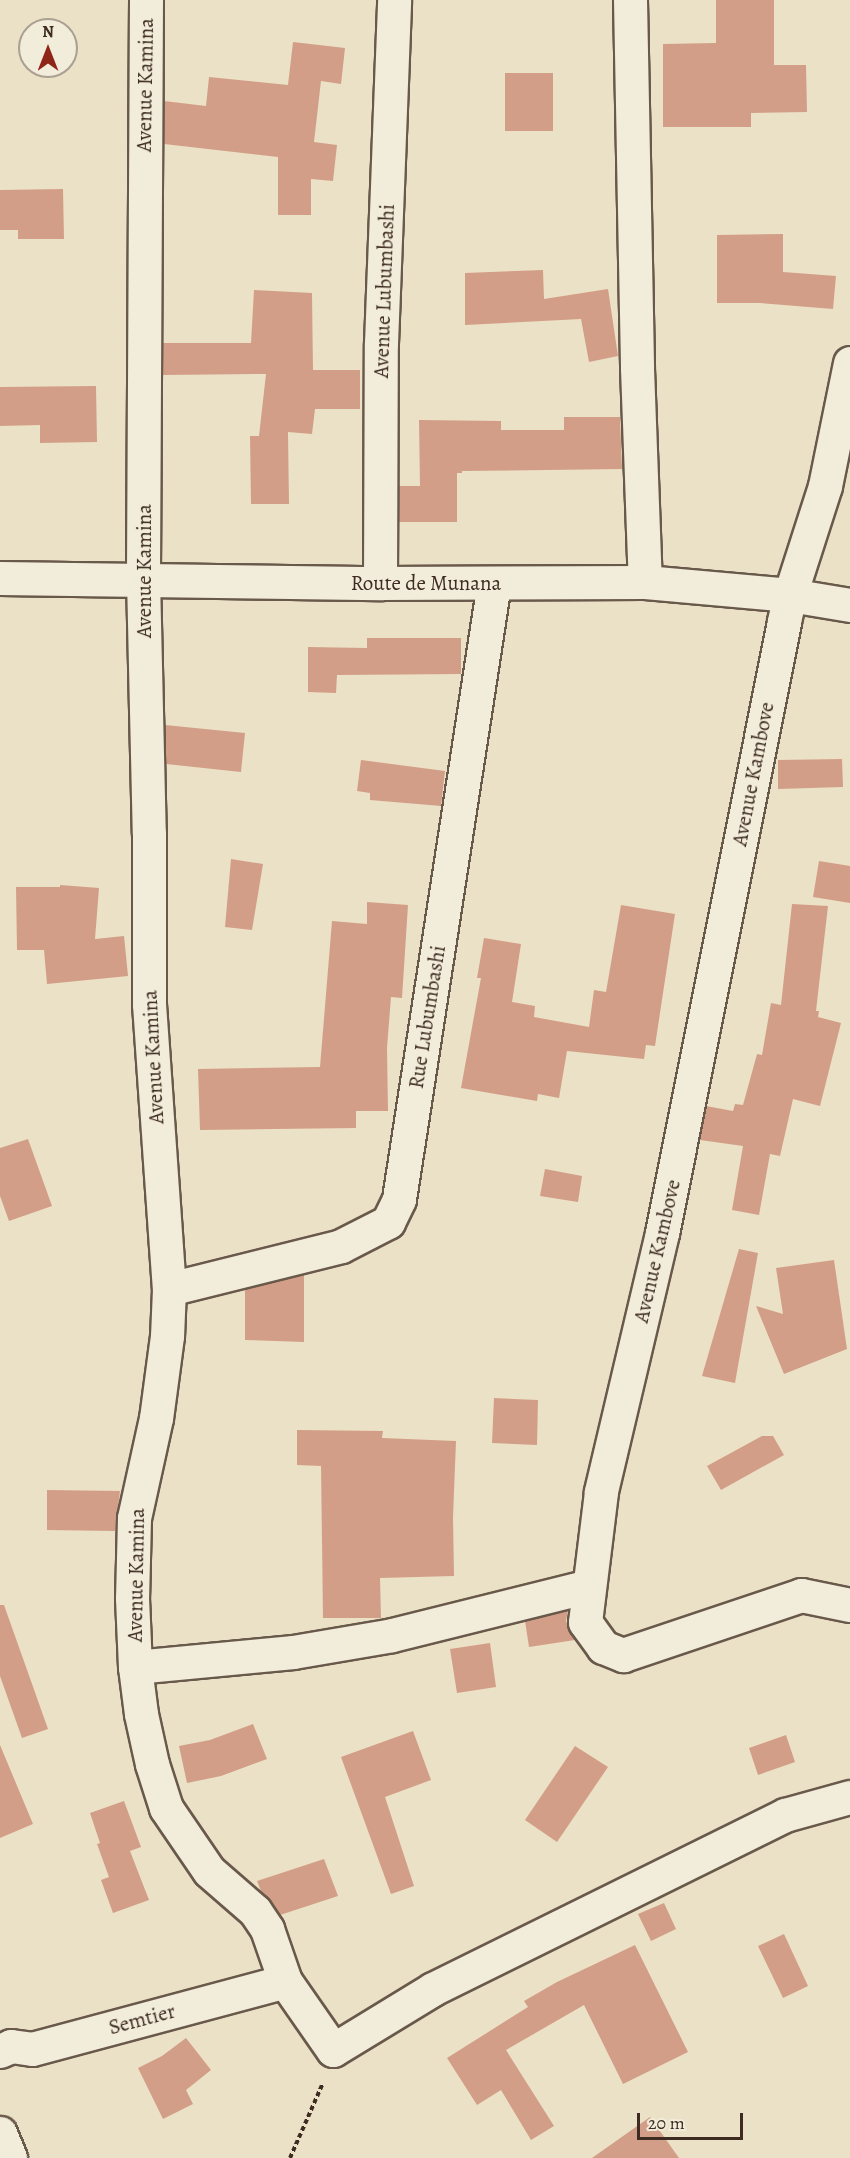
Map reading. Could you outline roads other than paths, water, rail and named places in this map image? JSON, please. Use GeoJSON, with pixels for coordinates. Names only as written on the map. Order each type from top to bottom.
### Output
{"type":"FeatureCollection","features":[{"type":"Feature","properties":{"kind":"street","name":"Avenue Kamina"},"geometry":{"type":"LineString","coordinates":[[146,0],[143,578],[149,833],[149,1004],[169,1289],[167,1336],[156,1418],[134,1518],[135,1667],[152,1764],[166,1808],[209,1871],[255,1911],[267,1929],[285,1981],[333,2050],[433,1989],[785,1815],[850,1797]]}},
{"type":"Feature","properties":{"kind":"street","name":"Avenue Lubumbashi"},"geometry":{"type":"LineString","coordinates":[[380,583],[381,343],[394,0]]}},
{"type":"Feature","properties":{"kind":"street"},"geometry":{"type":"LineString","coordinates":[[630,0],[637,368],[645,582]]}},
{"type":"Feature","properties":{"kind":"street","name":"Avenue Kambove"},"geometry":{"type":"LineString","coordinates":[[850,363],[825,486],[790,595],[662,1233],[601,1492],[585,1622],[603,1647],[623,1654],[801,1595],[850,1605]]}},
{"type":"Feature","properties":{"kind":"street","name":"Route de Munana"},"geometry":{"type":"LineString","coordinates":[[0,578],[143,578],[380,583],[645,582],[790,595],[850,605]]}},
{"type":"Feature","properties":{"kind":"street","name":"Rue Lubumbashi"},"geometry":{"type":"LineString","coordinates":[[169,1289],[341,1246],[388,1222],[399,1199],[494,583]]}},
{"type":"Feature","properties":{"kind":"street"},"geometry":{"type":"LineString","coordinates":[[135,1667],[293,1652],[392,1635],[588,1586]]}},
{"type":"Feature","properties":{"kind":"street","name":"Semtier"},"geometry":{"type":"LineString","coordinates":[[0,2051],[11,2046],[32,2049],[285,1981]]}},
{"type":"Feature","properties":{"kind":"street"},"geometry":{"type":"LineString","coordinates":[[0,2133],[10,2158]]}}]}
